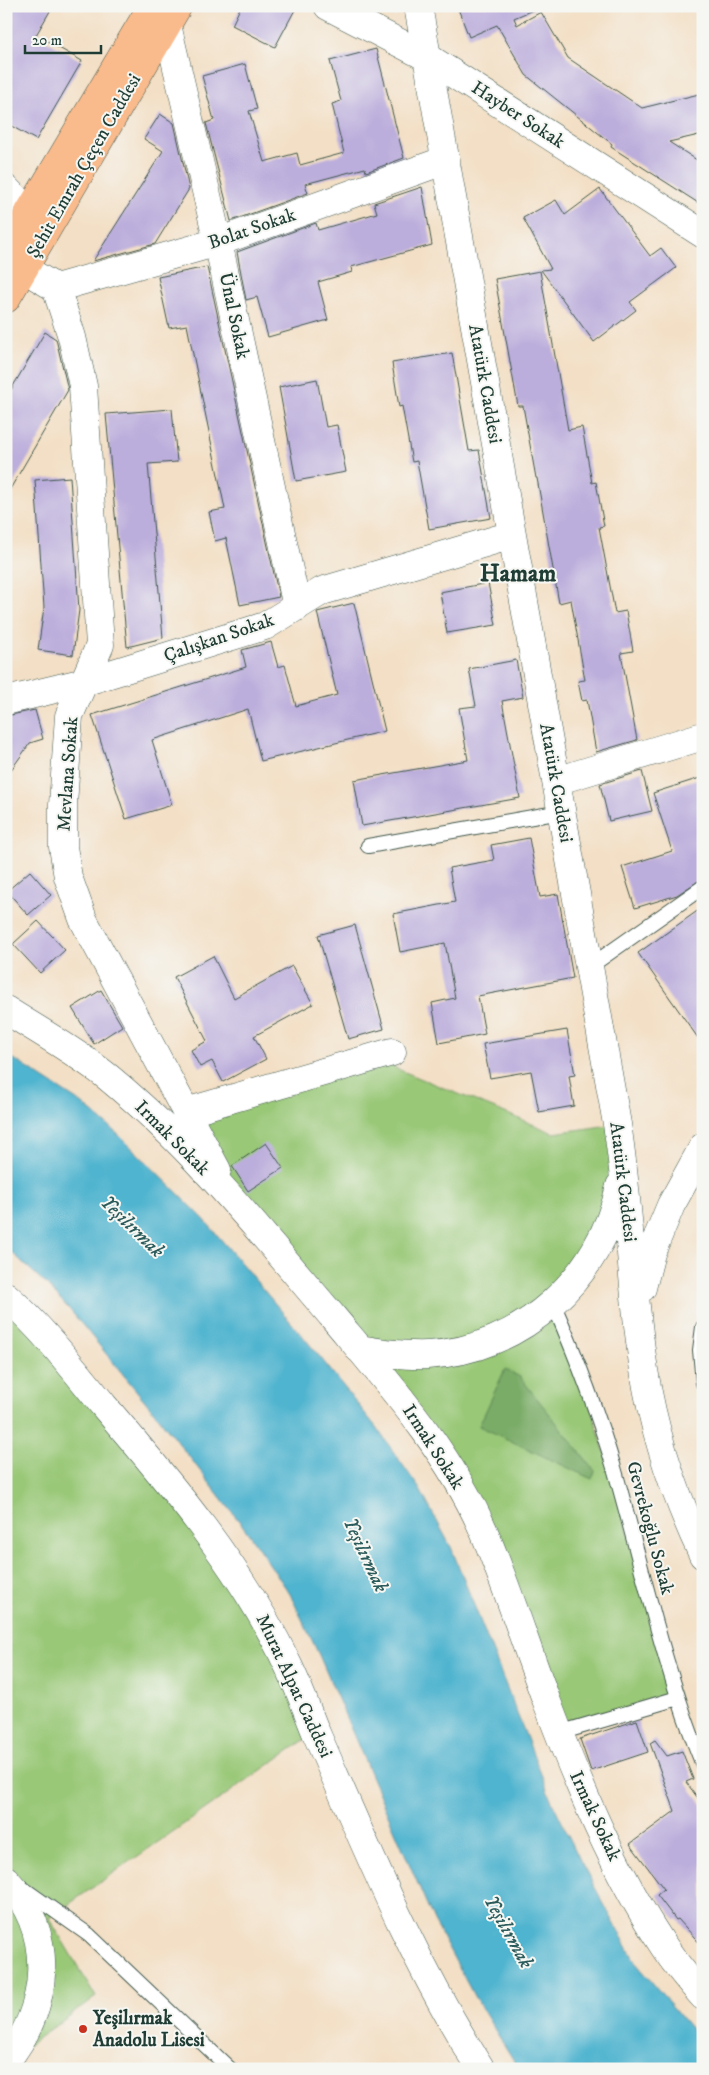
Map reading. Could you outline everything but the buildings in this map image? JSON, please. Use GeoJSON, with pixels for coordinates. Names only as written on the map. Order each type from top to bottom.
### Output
{"type":"FeatureCollection","features":[{"type":"Feature","properties":{"kind":"highway","name":"Şehit Emrah Çeçen Caddesi"},"geometry":{"type":"LineString","coordinates":[[6,299],[12,259],[29,212],[165,13]]}},
{"type":"Feature","properties":{"kind":"highway","name":"Şehit Emrah Çeçen Caddesi"},"geometry":{"type":"LineString","coordinates":[[12,259],[165,13]]}},
{"type":"Feature","properties":{"kind":"street","name":"Hayber Sokak"},"geometry":{"type":"LineString","coordinates":[[328,6],[427,57],[703,234]]}},
{"type":"Feature","properties":{"kind":"street","name":"Atatürk Caddesi"},"geometry":{"type":"LineString","coordinates":[[418,6],[624,1167],[644,1370],[656,1426],[683,1514],[703,1555]]}},
{"type":"Feature","properties":{"kind":"street","name":"Ünal Sokak"},"geometry":{"type":"LineString","coordinates":[[165,13],[218,242],[297,607]]}},
{"type":"Feature","properties":{"kind":"street","name":"Bolat Sokak"},"geometry":{"type":"LineString","coordinates":[[56,288],[218,242],[446,160]]}},
{"type":"Feature","properties":{"kind":"street"},"geometry":{"type":"LineString","coordinates":[[6,189],[29,212]]}},
{"type":"Feature","properties":{"kind":"street"},"geometry":{"type":"LineString","coordinates":[[12,259],[56,288]]}},
{"type":"Feature","properties":{"kind":"street","name":"Mevlana Sokak"},"geometry":{"type":"LineString","coordinates":[[56,288],[72,337],[83,386],[100,645],[69,716],[62,805],[62,847],[68,877],[84,919],[231,1198]]}},
{"type":"Feature","properties":{"kind":"street","name":"Çalışkan Sokak"},"geometry":{"type":"LineString","coordinates":[[6,701],[84,682],[265,626],[322,591],[512,534]]}},
{"type":"Feature","properties":{"kind":"street"},"geometry":{"type":"LineString","coordinates":[[556,781],[703,736]]}},
{"type":"Feature","properties":{"kind":"street","name":"Irmak Sokak"},"geometry":{"type":"LineString","coordinates":[[6,1010],[106,1075],[146,1110],[231,1198],[410,1410],[448,1464],[479,1523],[504,1582],[559,1733],[582,1789],[633,1894],[662,1944],[702,1994]]}},
{"type":"Feature","properties":{"kind":"street"},"geometry":{"type":"LineString","coordinates":[[186,1112],[392,1052]]}},
{"type":"Feature","properties":{"kind":"street"},"geometry":{"type":"LineString","coordinates":[[637,1306],[651,1253],[671,1205],[703,1147]]}},
{"type":"Feature","properties":{"kind":"street"},"geometry":{"type":"LineString","coordinates":[[359,1349],[393,1355],[419,1355],[462,1351],[495,1340],[526,1324],[553,1303],[580,1275],[601,1242],[616,1206],[624,1167]]}},
{"type":"Feature","properties":{"kind":"street","name":"Murat Alpat Caddesi"},"geometry":{"type":"LineString","coordinates":[[6,1296],[42,1332],[131,1437],[219,1550],[258,1607],[288,1664],[405,1934],[446,2012],[481,2069]]}},
{"type":"Feature","properties":{"kind":"street"},"geometry":{"type":"LineString","coordinates":[[6,1878],[25,1905],[34,1924],[42,1965],[37,2006],[19,2044],[6,2061]]}},
{"type":"Feature","properties":{"kind":"lane"},"geometry":{"type":"LineString","coordinates":[[368,846],[561,812]]}},
{"type":"Feature","properties":{"kind":"lane"},"geometry":{"type":"LineString","coordinates":[[589,967],[703,887]]}},
{"type":"Feature","properties":{"kind":"lane","name":"Gevrekoğlu Sokak"},"geometry":{"type":"LineString","coordinates":[[553,1303],[575,1352],[601,1426],[678,1698],[703,1765]]}},
{"type":"Feature","properties":{"kind":"lane"},"geometry":{"type":"LineString","coordinates":[[703,1327],[700,1350],[703,1383]]}},
{"type":"Feature","properties":{"kind":"lane"},"geometry":{"type":"LineString","coordinates":[[559,1733],[678,1698]]}},
{"type":"Feature","properties":{"kind":"lane"},"geometry":{"type":"LineString","coordinates":[[6,1878],[89,1935],[230,2069]]}},
{"type":"Feature","properties":{"kind":"green space"},"geometry":{"type":"Polygon","coordinates":[[[390,1053],[395,1068],[554,1133],[617,1124],[624,1167],[553,1304],[575,1353],[678,1698],[559,1733],[448,1464],[231,1198],[186,1112],[390,1053]]]}},
{"type":"Feature","properties":{"kind":"green space"},"geometry":{"type":"Polygon","coordinates":[[[6,1296],[219,1550],[316,1732],[49,1918],[96,1997],[6,2061],[6,1296]]]}},
{"type":"Feature","properties":{"kind":"green space"},"geometry":{"type":"Polygon","coordinates":[[[505,1369],[520,1377],[595,1471],[592,1479],[479,1426],[505,1369]]]}},
{"type":"Feature","properties":{"kind":"water","name":"Yeşilırmak"},"geometry":{"type":"Polygon","coordinates":[[[6,1054],[83,1104],[121,1137],[203,1218],[316,1352],[376,1427],[419,1488],[451,1547],[551,1799],[580,1860],[636,1963],[703,2043],[703,2069],[519,2069],[474,1996],[434,1921],[319,1655],[290,1594],[246,1530],[159,1418],[70,1310],[46,1284],[6,1247],[6,1054]]]}},
{"type":"Feature","properties":{"kind":"place","name":"Yeşilırmak Anadolu Lisesi"},"geometry":{"type":"Point","coordinates":[83,2029]}},
{"type":"Feature","properties":{"kind":"district","name":"Hamam"},"geometry":{"type":"Point","coordinates":[518,574]}}]}
